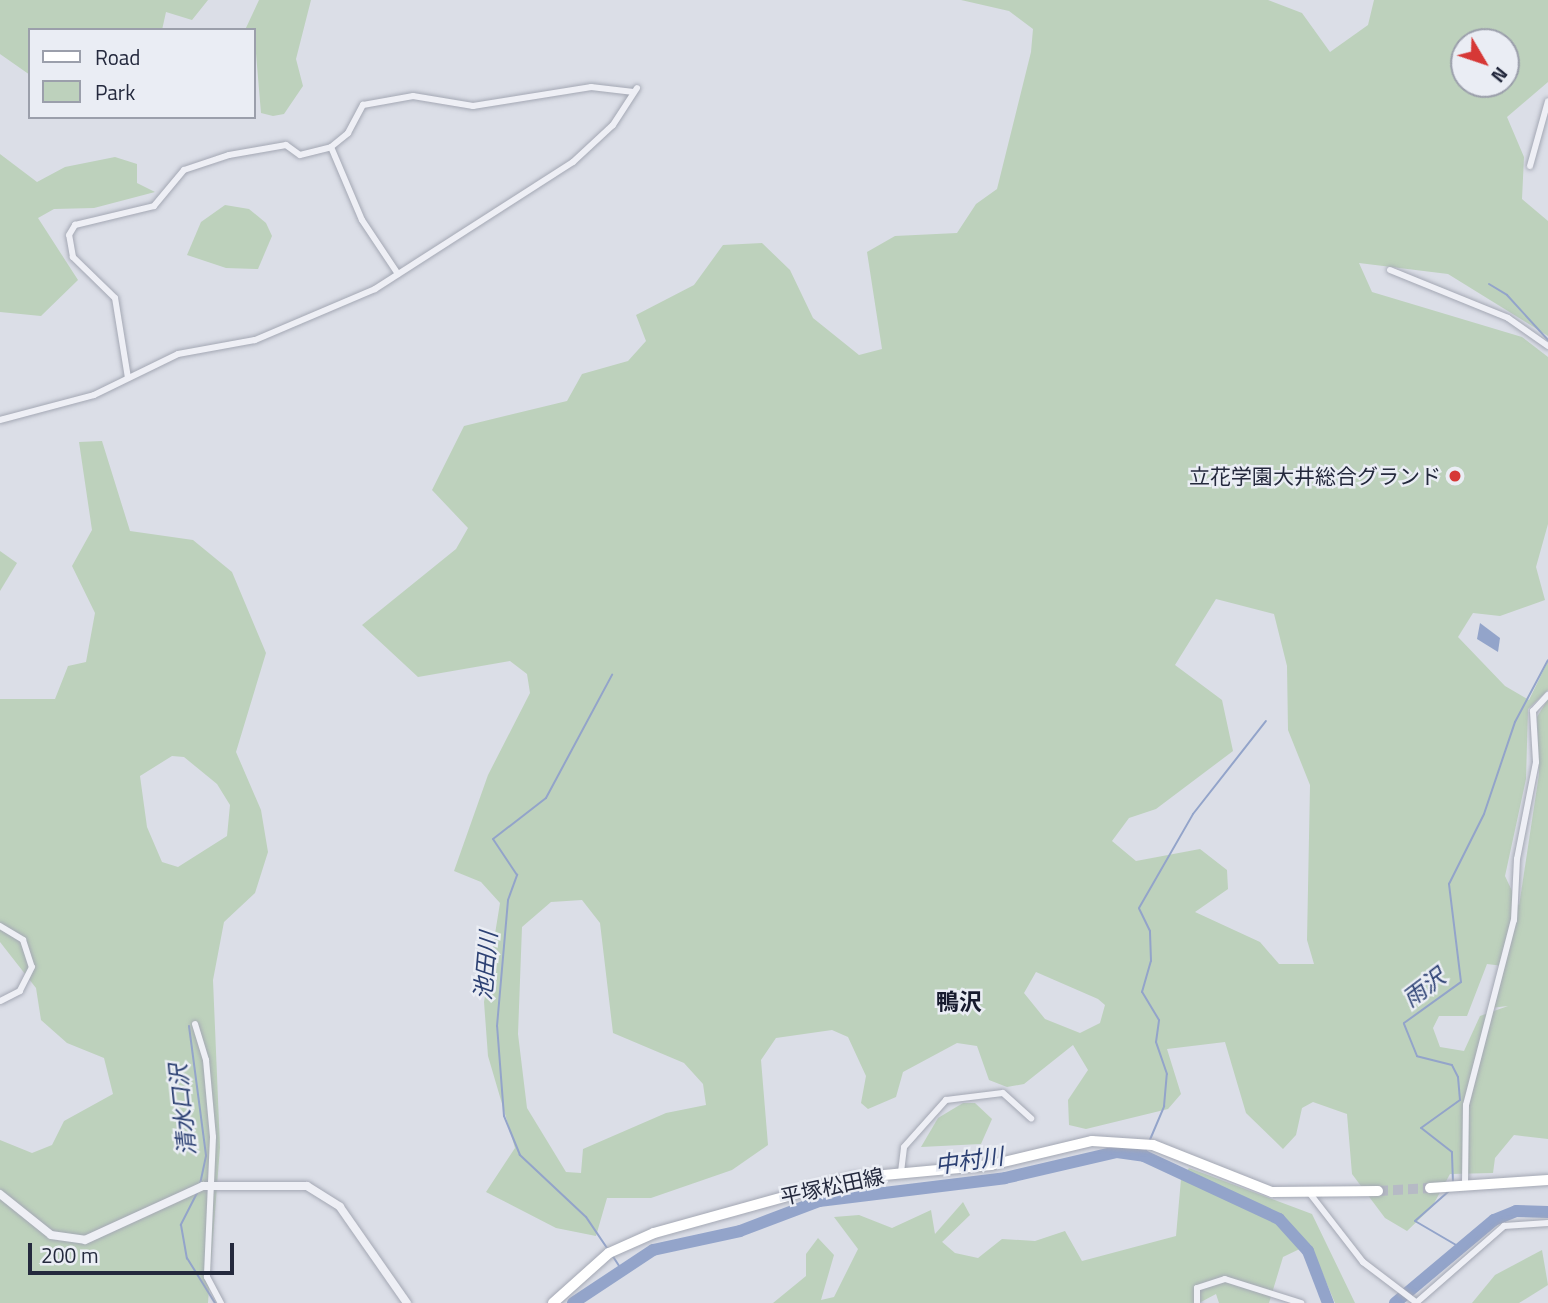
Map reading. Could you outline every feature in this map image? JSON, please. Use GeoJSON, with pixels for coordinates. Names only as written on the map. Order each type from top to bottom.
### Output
{"type":"FeatureCollection","features":[{"type":"Feature","properties":{"kind":"main road","name":"平塚松田線"},"geometry":{"type":"LineString","coordinates":[[553,1303],[585,1270],[635,1240],[835,1181],[901,1172],[991,1165],[1118,1139],[1167,1150],[1272,1192],[1311,1195],[1378,1191]]}},
{"type":"Feature","properties":{"kind":"main road"},"geometry":{"type":"LineString","coordinates":[[1430,1188],[1548,1180]]}},
{"type":"Feature","properties":{"kind":"street"},"geometry":{"type":"LineString","coordinates":[[0,420],[60,407],[128,378],[196,348],[255,340],[354,300],[398,274],[442,242],[467,236],[573,162],[613,125],[636,90],[573,88],[473,106],[413,96],[363,105],[348,133],[331,148],[300,155],[286,145],[229,155],[184,170],[154,206],[75,225],[73,257],[115,298],[128,378]]}},
{"type":"Feature","properties":{"kind":"street"},"geometry":{"type":"LineString","coordinates":[[1530,166],[1548,100]]}},
{"type":"Feature","properties":{"kind":"street"},"geometry":{"type":"LineString","coordinates":[[331,148],[362,220],[398,274]]}},
{"type":"Feature","properties":{"kind":"street"},"geometry":{"type":"LineString","coordinates":[[1390,270],[1508,318],[1548,346]]}},
{"type":"Feature","properties":{"kind":"street"},"geometry":{"type":"LineString","coordinates":[[1465,1185],[1466,1105],[1514,919],[1517,859],[1536,762],[1533,711],[1548,695]]}},
{"type":"Feature","properties":{"kind":"street"},"geometry":{"type":"LineString","coordinates":[[0,926],[23,940],[32,967],[20,991],[0,1001]]}},
{"type":"Feature","properties":{"kind":"street"},"geometry":{"type":"LineString","coordinates":[[195,1024],[206,1060],[215,1185],[207,1277],[220,1303]]}},
{"type":"Feature","properties":{"kind":"street"},"geometry":{"type":"LineString","coordinates":[[901,1172],[904,1147],[946,1100],[1003,1093],[1031,1118]]}},
{"type":"Feature","properties":{"kind":"street"},"geometry":{"type":"LineString","coordinates":[[0,1194],[51,1235],[85,1240],[185,1192],[215,1185],[290,1182],[327,1195],[407,1303]]}},
{"type":"Feature","properties":{"kind":"street"},"geometry":{"type":"LineString","coordinates":[[1311,1195],[1363,1262],[1415,1302],[1504,1226],[1548,1223]]}},
{"type":"Feature","properties":{"kind":"street"},"geometry":{"type":"LineString","coordinates":[[1197,1303],[1197,1288],[1226,1279],[1301,1303]]}},
{"type":"Feature","properties":{"kind":"green space"},"geometry":{"type":"Polygon","coordinates":[[[0,0],[208,0],[192,20],[166,12],[162,28],[28,28],[28,74],[0,54],[0,0]]]}},
{"type":"Feature","properties":{"kind":"green space"},"geometry":{"type":"Polygon","coordinates":[[[259,0],[311,0],[296,59],[303,86],[284,114],[273,116],[261,113],[256,28],[246,28],[259,0]]]}},
{"type":"Feature","properties":{"kind":"green space"},"geometry":{"type":"Polygon","coordinates":[[[961,0],[1268,0],[1302,13],[1330,52],[1368,25],[1374,0],[1548,0],[1548,82],[1507,117],[1524,157],[1522,199],[1548,221],[1548,336],[1448,274],[1359,263],[1372,292],[1522,337],[1548,357],[1548,524],[1536,567],[1545,600],[1500,616],[1473,613],[1458,637],[1505,686],[1529,700],[1548,661],[1548,690],[1528,709],[1526,779],[1505,876],[1519,906],[1539,774],[1537,717],[1548,699],[1548,1139],[1514,1135],[1495,1158],[1493,1173],[1450,1174],[1432,1207],[1407,1231],[1385,1218],[1352,1174],[1347,1114],[1313,1102],[1302,1108],[1296,1135],[1283,1149],[1246,1113],[1225,1042],[1167,1049],[1181,1094],[1168,1109],[1086,1129],[1069,1125],[1068,1100],[1088,1070],[1073,1045],[1024,1084],[1007,1087],[989,1080],[977,1046],[957,1043],[903,1072],[896,1097],[868,1109],[861,1103],[866,1076],[848,1037],[832,1030],[776,1038],[761,1060],[768,1145],[732,1170],[651,1198],[607,1198],[596,1236],[556,1228],[486,1192],[515,1148],[488,1056],[484,1002],[500,903],[481,882],[454,871],[488,775],[530,693],[527,674],[510,661],[418,677],[362,625],[456,549],[468,528],[432,490],[464,426],[567,401],[582,374],[628,361],[646,341],[636,315],[694,285],[723,245],[762,243],[790,270],[813,318],[859,355],[882,349],[867,252],[895,236],[957,233],[976,204],[997,189],[1031,52],[1033,29],[1009,11],[961,0]],[[1216,599],[1175,665],[1222,700],[1233,751],[1156,809],[1129,818],[1112,841],[1136,861],[1200,849],[1227,870],[1228,889],[1195,912],[1260,942],[1279,964],[1314,964],[1307,940],[1310,785],[1288,730],[1287,666],[1274,614],[1216,599]],[[582,900],[551,902],[522,927],[518,1034],[527,1108],[566,1172],[581,1173],[583,1149],[666,1113],[706,1105],[703,1084],[684,1063],[613,1033],[600,923],[582,900]],[[1487,964],[1467,1016],[1439,1016],[1433,1028],[1440,1047],[1464,1051],[1480,1016],[1508,1006],[1490,1008],[1503,966],[1487,964]],[[1036,972],[1024,993],[1045,1019],[1080,1033],[1100,1023],[1105,1005],[1098,999],[1036,972]]]}},
{"type":"Feature","properties":{"kind":"green space"},"geometry":{"type":"Polygon","coordinates":[[[0,154],[37,182],[65,167],[115,157],[137,164],[137,183],[155,192],[94,208],[54,209],[38,218],[78,280],[41,316],[0,312],[0,154]]]}},
{"type":"Feature","properties":{"kind":"green space"},"geometry":{"type":"Polygon","coordinates":[[[225,205],[249,209],[266,223],[272,236],[258,269],[226,268],[187,255],[201,222],[225,205]]]}},
{"type":"Feature","properties":{"kind":"green space"},"geometry":{"type":"Polygon","coordinates":[[[102,441],[130,531],[193,540],[232,572],[266,653],[236,752],[261,810],[268,852],[255,893],[224,922],[213,980],[220,1147],[208,1303],[0,1303],[0,1140],[32,1153],[52,1145],[64,1121],[113,1094],[104,1058],[67,1043],[41,1020],[36,988],[0,942],[0,699],[55,699],[68,666],[86,662],[95,613],[72,566],[92,530],[79,442],[102,441]],[[172,756],[140,776],[147,827],[162,862],[178,867],[227,836],[230,805],[217,784],[184,757],[172,756]]]}},
{"type":"Feature","properties":{"kind":"green space"},"geometry":{"type":"Polygon","coordinates":[[[0,551],[17,563],[0,591],[0,551]]]}},
{"type":"Feature","properties":{"kind":"green space"},"geometry":{"type":"Polygon","coordinates":[[[963,1103],[975,1103],[992,1119],[981,1144],[921,1147],[938,1118],[963,1103]]]}},
{"type":"Feature","properties":{"kind":"green space"},"geometry":{"type":"Polygon","coordinates":[[[1189,1168],[1312,1214],[1355,1303],[1335,1303],[1310,1244],[1283,1257],[1269,1303],[1219,1303],[1216,1294],[1199,1303],[773,1303],[806,1276],[806,1254],[818,1238],[834,1255],[821,1300],[834,1297],[858,1249],[834,1217],[859,1215],[892,1228],[931,1210],[935,1234],[963,1202],[970,1215],[942,1242],[955,1253],[978,1258],[1002,1239],[1035,1241],[1065,1231],[1082,1261],[1176,1236],[1181,1179],[1189,1168]]]}},
{"type":"Feature","properties":{"kind":"green space"},"geometry":{"type":"Polygon","coordinates":[[[1542,1250],[1548,1285],[1519,1303],[1472,1303],[1495,1275],[1542,1250]]]}},
{"type":"Feature","properties":{"kind":"water"},"geometry":{"type":"Polygon","coordinates":[[[1480,623],[1500,638],[1498,652],[1477,639],[1480,623]]]}},
{"type":"Feature","properties":{"kind":"waterway","name":"雨沢"},"geometry":{"type":"LineString","coordinates":[[1489,284],[1507,295],[1548,340]]}},
{"type":"Feature","properties":{"kind":"waterway","name":"雨沢"},"geometry":{"type":"LineString","coordinates":[[1453,1183],[1452,1152],[1421,1128],[1460,1100],[1458,1077],[1452,1065],[1417,1056],[1404,1023],[1461,982],[1449,884],[1484,814],[1515,722],[1548,660]]}},
{"type":"Feature","properties":{"kind":"waterway","name":"池田川"},"geometry":{"type":"LineString","coordinates":[[607,1248],[586,1217],[520,1155],[504,1116],[497,1026],[508,900],[517,875],[493,839],[546,798],[612,675]]}},
{"type":"Feature","properties":{"kind":"waterway"},"geometry":{"type":"LineString","coordinates":[[1149,1142],[1164,1106],[1167,1074],[1156,1042],[1159,1020],[1142,992],[1151,961],[1150,931],[1139,908],[1193,814],[1266,721]]}},
{"type":"Feature","properties":{"kind":"waterway","name":"清水口沢"},"geometry":{"type":"LineString","coordinates":[[189,1026],[206,1156],[200,1184]]}},
{"type":"Feature","properties":{"kind":"waterway"},"geometry":{"type":"LineString","coordinates":[[1144,1156],[1147,1147]]}},
{"type":"Feature","properties":{"kind":"waterway","name":"中村川"},"geometry":{"type":"LineString","coordinates":[[573,1303],[653,1250],[740,1231],[819,1201],[1005,1178],[1117,1152],[1144,1156],[1279,1219],[1308,1251],[1328,1303]]}},
{"type":"Feature","properties":{"kind":"waterway","name":"雨沢"},"geometry":{"type":"LineString","coordinates":[[1449,1191],[1415,1221],[1463,1249]]}},
{"type":"Feature","properties":{"kind":"waterway","name":"清水口沢"},"geometry":{"type":"LineString","coordinates":[[197,1193],[181,1225],[187,1258],[215,1303]]}},
{"type":"Feature","properties":{"kind":"waterway","name":"中村川"},"geometry":{"type":"LineString","coordinates":[[1395,1303],[1494,1220],[1516,1211],[1548,1212]]}},
{"type":"Feature","properties":{"kind":"waterway","name":"池田川"},"geometry":{"type":"LineString","coordinates":[[612,1255],[621,1269]]}},
{"type":"Feature","properties":{"kind":"tunnel"},"geometry":{"type":"LineString","coordinates":[[1378,1191],[1430,1188]]}},
{"type":"Feature","properties":{"kind":"place","name":"立花学園大井総合グランド"},"geometry":{"type":"Point","coordinates":[1455,476]}},
{"type":"Feature","properties":{"kind":"district","name":"鴨沢"},"geometry":{"type":"Point","coordinates":[959,1002]}}]}
